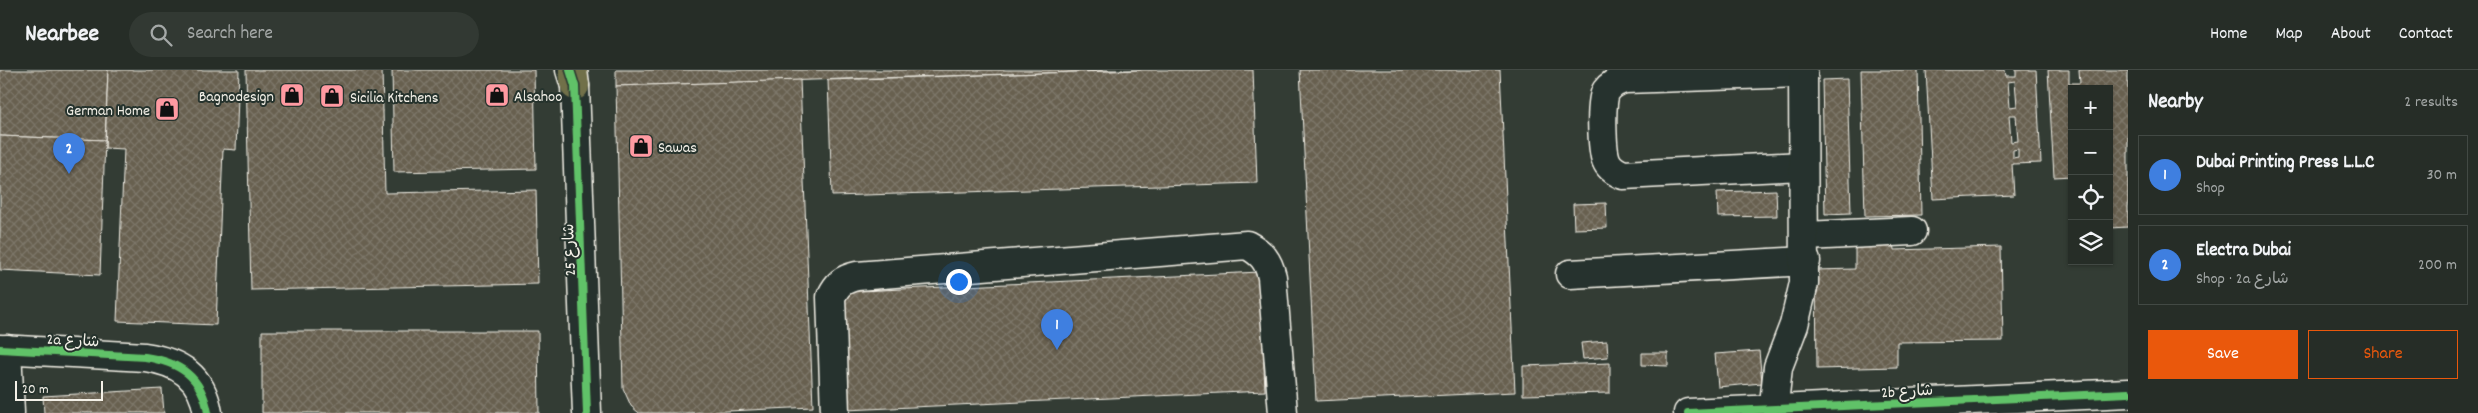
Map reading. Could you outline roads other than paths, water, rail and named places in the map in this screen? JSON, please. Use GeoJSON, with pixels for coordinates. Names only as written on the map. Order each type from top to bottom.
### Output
{"type":"FeatureCollection","features":[{"type":"Feature","properties":{"kind":"street"},"geometry":{"type":"LineString","coordinates":[[1773,411],[1778,367],[1800,304],[1805,248],[1803,72],[1625,79],[1617,81],[1605,92],[1602,107],[1606,159],[1615,172],[1623,175],[1803,166]]}},
{"type":"Feature","properties":{"kind":"street","name":"شارع 25"},"geometry":{"type":"LineString","coordinates":[[575,74],[588,413]]}},
{"type":"Feature","properties":{"kind":"street"},"geometry":{"type":"LineString","coordinates":[[1570,274],[1805,248],[1912,231]]}},
{"type":"Feature","properties":{"kind":"street"},"geometry":{"type":"LineString","coordinates":[[835,413],[831,297],[836,287],[845,279],[867,275],[1246,245],[1260,251],[1269,263],[1272,277],[1283,413]]}},
{"type":"Feature","properties":{"kind":"street"},"geometry":{"type":"LineString","coordinates":[[3,349],[10,413]]}},
{"type":"Feature","properties":{"kind":"street","name":"2a شارع"},"geometry":{"type":"LineString","coordinates":[[3,349],[145,357],[164,360],[182,369],[197,382],[206,400],[208,413]]}},
{"type":"Feature","properties":{"kind":"street","name":"2b شارع"},"geometry":{"type":"LineString","coordinates":[[1688,413],[1773,411],[2128,393]]}},
{"type":"Feature","properties":{"kind":"place","name":"Bagnodesign"},"geometry":{"type":"Point","coordinates":[292,95]}},
{"type":"Feature","properties":{"kind":"place","name":"Alsahoo"},"geometry":{"type":"Point","coordinates":[497,95]}},
{"type":"Feature","properties":{"kind":"place","name":"Sicilia Kitchens"},"geometry":{"type":"Point","coordinates":[332,96]}},
{"type":"Feature","properties":{"kind":"place","name":"German Home"},"geometry":{"type":"Point","coordinates":[167,109]}},
{"type":"Feature","properties":{"kind":"place","name":"Sawas"},"geometry":{"type":"Point","coordinates":[641,146]}},
{"type":"Feature","properties":{"kind":"place","name":"Electra Dubai"},"geometry":{"type":"Point","coordinates":[69,174]}},
{"type":"Feature","properties":{"kind":"place","name":"Dubai Printing Press L.L.C"},"geometry":{"type":"Point","coordinates":[1057,350]}}]}
